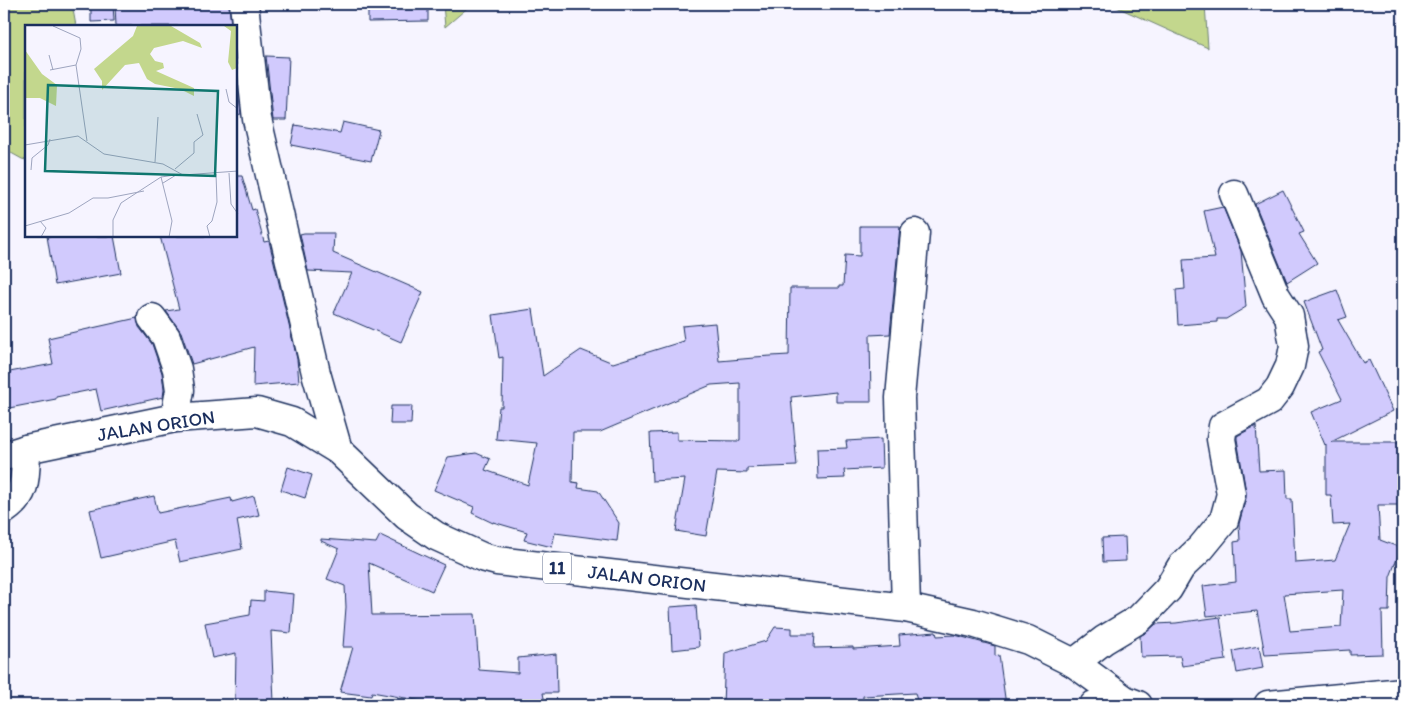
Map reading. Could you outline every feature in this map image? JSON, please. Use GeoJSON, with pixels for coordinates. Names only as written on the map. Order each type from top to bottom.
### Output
{"type":"FeatureCollection","features":[{"type":"Feature","properties":{"kind":"main road"},"geometry":{"type":"LineString","coordinates":[[244,4],[257,119],[316,373],[338,450]]}},
{"type":"Feature","properties":{"kind":"main road"},"geometry":{"type":"LineString","coordinates":[[1074,663],[1104,640],[1139,619],[1168,589],[1181,567],[1201,548],[1224,520],[1231,494],[1221,439],[1223,426],[1269,401],[1280,387],[1290,366],[1294,346],[1289,316],[1276,296],[1234,194]]}},
{"type":"Feature","properties":{"kind":"main road"},"geometry":{"type":"LineString","coordinates":[[906,608],[900,398],[915,234]]}},
{"type":"Feature","properties":{"kind":"main road"},"geometry":{"type":"LineString","coordinates":[[152,318],[166,338],[177,369],[180,390],[175,418]]}},
{"type":"Feature","properties":{"kind":"main road","name":"JALAN ORION"},"geometry":{"type":"LineString","coordinates":[[15,453],[175,418],[257,412],[292,422],[338,450],[406,516],[436,536],[482,557],[497,561],[906,608],[973,623],[1028,640],[1074,663],[1131,703]]}},
{"type":"Feature","properties":{"kind":"main road"},"geometry":{"type":"LineString","coordinates":[[4,510],[22,492],[25,472],[15,453]]}},
{"type":"Feature","properties":{"kind":"main road"},"geometry":{"type":"LineString","coordinates":[[1268,705],[1403,692]]}},
{"type":"Feature","properties":{"kind":"main road"},"geometry":{"type":"LineString","coordinates":[[1094,705],[1131,703]]}},
{"type":"Feature","properties":{"kind":"green space"},"geometry":{"type":"Polygon","coordinates":[[[4,4],[72,4],[76,25],[25,25],[25,160],[4,149],[4,4]]]}},
{"type":"Feature","properties":{"kind":"green space"},"geometry":{"type":"Polygon","coordinates":[[[443,4],[472,4],[445,27],[443,4]]]}},
{"type":"Feature","properties":{"kind":"green space"},"geometry":{"type":"Polygon","coordinates":[[[1110,4],[1205,4],[1208,48],[1110,4]]]}},
{"type":"Feature","properties":{"kind":"building"},"geometry":{"type":"Polygon","coordinates":[[[91,4],[113,4],[114,21],[91,22],[91,4]]]}},
{"type":"Feature","properties":{"kind":"building"},"geometry":{"type":"Polygon","coordinates":[[[229,4],[231,25],[116,25],[115,5],[229,4]]]}},
{"type":"Feature","properties":{"kind":"building"},"geometry":{"type":"Polygon","coordinates":[[[368,4],[428,4],[428,21],[368,22],[368,4]]]}},
{"type":"Feature","properties":{"kind":"building"},"geometry":{"type":"Polygon","coordinates":[[[266,56],[289,57],[286,120],[273,120],[266,56]]]}},
{"type":"Feature","properties":{"kind":"building"},"geometry":{"type":"Polygon","coordinates":[[[238,91],[241,114],[238,115],[238,91]]]}},
{"type":"Feature","properties":{"kind":"building"},"geometry":{"type":"Polygon","coordinates":[[[343,122],[379,130],[371,161],[291,145],[295,125],[340,133],[343,122]]]}},
{"type":"Feature","properties":{"kind":"building"},"geometry":{"type":"Polygon","coordinates":[[[238,176],[242,176],[252,210],[255,209],[264,242],[269,241],[297,359],[299,382],[253,386],[254,347],[192,364],[181,332],[166,311],[179,309],[161,238],[238,238],[238,176]]]}},
{"type":"Feature","properties":{"kind":"building"},"geometry":{"type":"Polygon","coordinates":[[[1283,190],[1304,232],[1299,234],[1317,263],[1287,282],[1255,204],[1283,190]]]}},
{"type":"Feature","properties":{"kind":"building"},"geometry":{"type":"Polygon","coordinates":[[[1223,207],[1241,251],[1246,307],[1226,319],[1217,319],[1217,322],[1178,325],[1176,290],[1185,289],[1183,260],[1215,258],[1204,211],[1223,207]]]}},
{"type":"Feature","properties":{"kind":"building"},"geometry":{"type":"Polygon","coordinates":[[[860,226],[900,226],[890,334],[870,335],[871,402],[836,402],[836,392],[791,397],[797,466],[747,468],[747,473],[717,472],[706,536],[676,531],[685,479],[652,481],[650,433],[677,432],[677,440],[740,441],[740,383],[711,385],[600,432],[573,432],[572,482],[579,483],[578,488],[598,491],[619,523],[617,541],[555,533],[552,547],[524,540],[527,532],[493,523],[472,513],[474,507],[434,490],[448,457],[476,453],[490,459],[485,470],[528,485],[537,443],[496,439],[499,407],[502,407],[503,357],[499,358],[493,315],[533,309],[543,376],[581,350],[613,363],[684,341],[682,326],[715,323],[719,361],[789,355],[790,288],[839,288],[839,286],[843,286],[845,255],[860,256],[860,226]]]}},
{"type":"Feature","properties":{"kind":"building"},"geometry":{"type":"Polygon","coordinates":[[[334,233],[333,253],[423,292],[401,342],[334,313],[352,273],[308,271],[300,234],[334,233]]]}},
{"type":"Feature","properties":{"kind":"building"},"geometry":{"type":"Polygon","coordinates":[[[47,238],[114,238],[121,273],[55,285],[47,238]]]}},
{"type":"Feature","properties":{"kind":"building"},"geometry":{"type":"Polygon","coordinates":[[[1337,290],[1347,317],[1338,320],[1363,363],[1369,360],[1393,411],[1331,442],[1403,442],[1403,505],[1378,505],[1380,540],[1401,548],[1390,577],[1389,611],[1382,611],[1383,654],[1350,655],[1350,650],[1265,655],[1257,611],[1207,616],[1203,586],[1236,582],[1234,542],[1240,541],[1239,524],[1246,498],[1237,436],[1256,426],[1259,471],[1286,470],[1287,499],[1292,499],[1295,563],[1335,560],[1350,524],[1333,525],[1331,495],[1326,495],[1326,444],[1311,412],[1342,399],[1318,352],[1322,350],[1304,302],[1337,290]],[[1343,590],[1284,594],[1290,631],[1341,627],[1343,590]]]}},
{"type":"Feature","properties":{"kind":"building"},"geometry":{"type":"Polygon","coordinates":[[[137,318],[139,327],[152,344],[162,373],[163,397],[101,411],[96,389],[4,409],[4,373],[53,364],[48,338],[137,318]]]}},
{"type":"Feature","properties":{"kind":"building"},"geometry":{"type":"Polygon","coordinates":[[[391,406],[412,406],[411,424],[390,424],[391,406]]]}},
{"type":"Feature","properties":{"kind":"building"},"geometry":{"type":"Polygon","coordinates":[[[881,439],[882,468],[844,470],[845,478],[818,479],[817,449],[847,448],[846,441],[881,439]]]}},
{"type":"Feature","properties":{"kind":"building"},"geometry":{"type":"Polygon","coordinates":[[[288,467],[312,475],[305,498],[281,490],[288,467]]]}},
{"type":"Feature","properties":{"kind":"building"},"geometry":{"type":"Polygon","coordinates":[[[154,496],[158,513],[231,498],[232,502],[254,496],[259,515],[237,520],[242,549],[180,562],[175,541],[101,558],[90,510],[154,496]]]}},
{"type":"Feature","properties":{"kind":"building"},"geometry":{"type":"Polygon","coordinates":[[[380,535],[444,565],[432,591],[369,563],[372,615],[475,614],[479,670],[518,673],[518,658],[556,654],[557,693],[543,693],[545,703],[523,705],[484,702],[454,703],[454,705],[421,705],[422,701],[372,692],[371,696],[340,692],[353,647],[343,647],[346,607],[345,586],[327,579],[339,549],[321,541],[321,539],[376,543],[380,535]]]}},
{"type":"Feature","properties":{"kind":"building"},"geometry":{"type":"Polygon","coordinates":[[[1125,537],[1126,561],[1103,562],[1102,538],[1125,537]]]}},
{"type":"Feature","properties":{"kind":"building"},"geometry":{"type":"Polygon","coordinates":[[[264,591],[294,594],[291,633],[271,631],[274,703],[235,702],[236,653],[212,658],[205,623],[250,615],[251,600],[264,601],[264,591]]]}},
{"type":"Feature","properties":{"kind":"building"},"geometry":{"type":"Polygon","coordinates":[[[696,605],[699,647],[672,650],[670,607],[696,605]]]}},
{"type":"Feature","properties":{"kind":"building"},"geometry":{"type":"Polygon","coordinates":[[[1220,617],[1226,660],[1182,666],[1180,656],[1141,657],[1140,636],[1156,624],[1220,617]]]}},
{"type":"Feature","properties":{"kind":"building"},"geometry":{"type":"Polygon","coordinates":[[[775,627],[792,628],[792,634],[815,634],[814,648],[853,647],[853,649],[900,646],[899,635],[936,632],[937,636],[955,635],[995,646],[995,656],[999,655],[1006,705],[918,705],[915,693],[863,696],[863,705],[723,705],[725,653],[766,641],[775,627]]]}},
{"type":"Feature","properties":{"kind":"building"},"geometry":{"type":"Polygon","coordinates":[[[1259,646],[1263,668],[1237,673],[1233,651],[1259,646]]]}}]}
